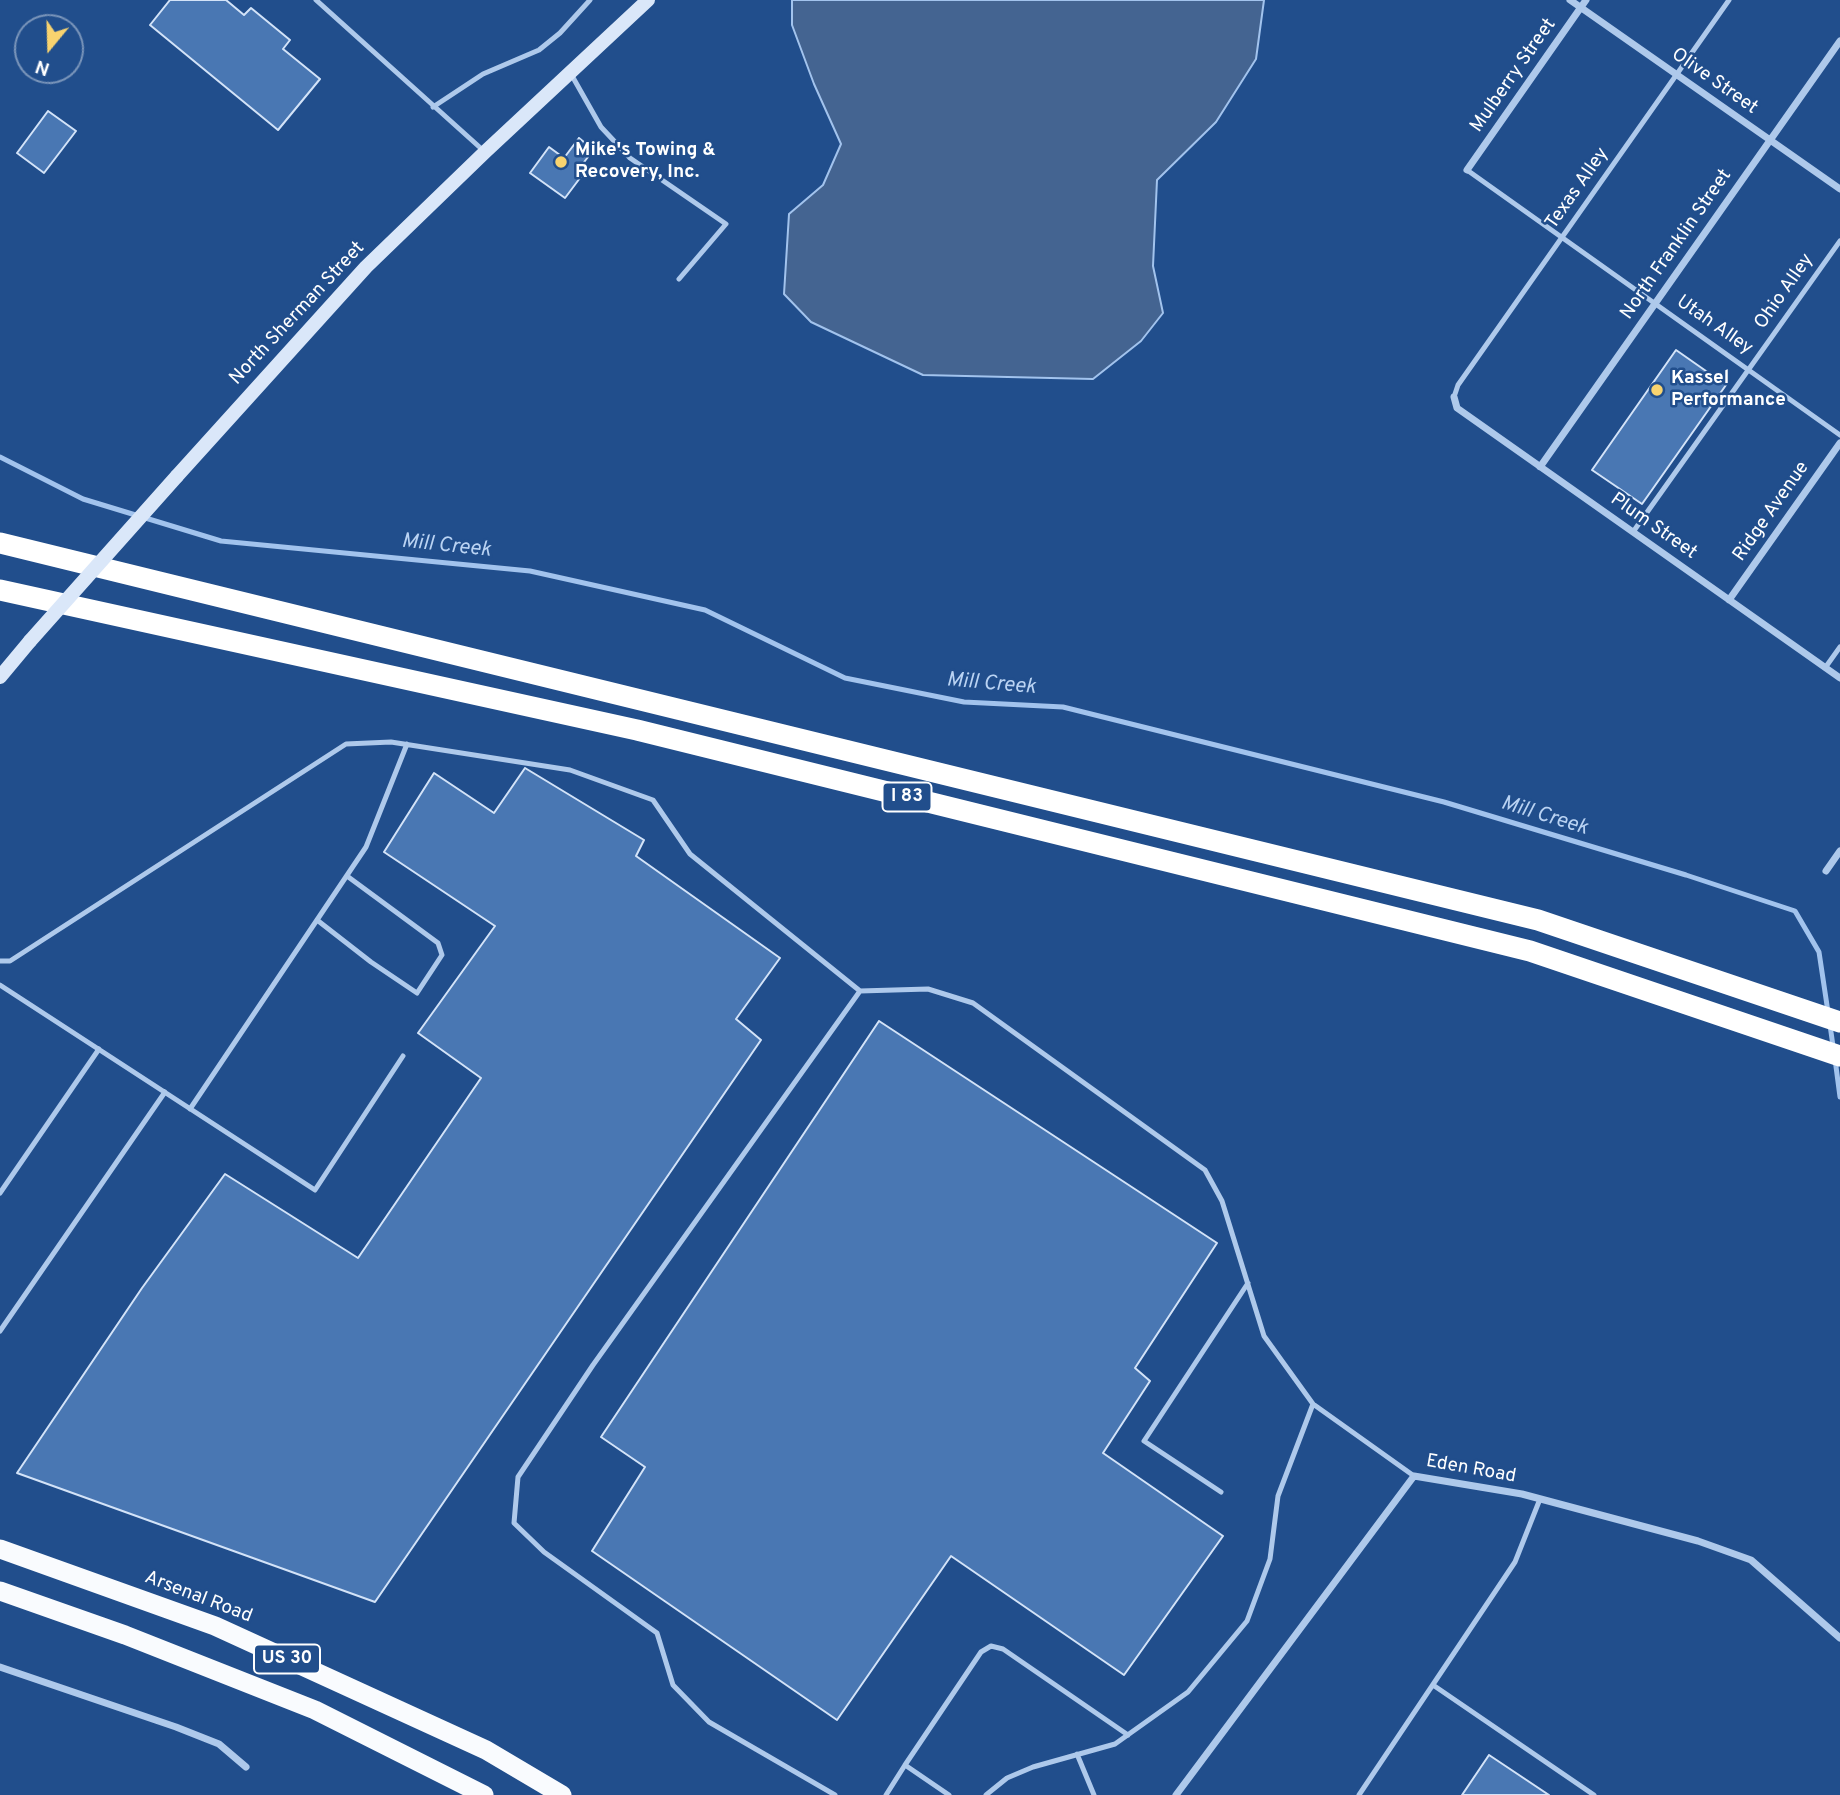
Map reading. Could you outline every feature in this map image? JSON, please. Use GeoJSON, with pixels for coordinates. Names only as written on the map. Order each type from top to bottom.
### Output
{"type":"FeatureCollection","features":[{"type":"Feature","properties":{"kind":"highway","name":"I 83"},"geometry":{"type":"LineString","coordinates":[[0,543],[1538,920],[1840,1022]]}},
{"type":"Feature","properties":{"kind":"highway","name":"I 83"},"geometry":{"type":"LineString","coordinates":[[0,590],[637,730],[1530,951],[1840,1056]]}},
{"type":"Feature","properties":{"kind":"highway","name":"Arsenal Road"},"geometry":{"type":"LineString","coordinates":[[0,1549],[215,1626],[486,1750],[562,1795]]}},
{"type":"Feature","properties":{"kind":"highway","name":"US 30"},"geometry":{"type":"LineString","coordinates":[[0,1591],[125,1635],[316,1710],[484,1795]]}},
{"type":"Feature","properties":{"kind":"main road","name":"North Sherman Street"},"geometry":{"type":"LineString","coordinates":[[0,677],[340,295],[485,152],[648,0]]}},
{"type":"Feature","properties":{"kind":"street","name":"Olive Street"},"geometry":{"type":"LineString","coordinates":[[1570,0],[1840,189]]}},
{"type":"Feature","properties":{"kind":"street","name":"Mulberry Street"},"geometry":{"type":"LineString","coordinates":[[1467,170],[1586,0]]}},
{"type":"Feature","properties":{"kind":"street","name":"North Franklin Street"},"geometry":{"type":"LineString","coordinates":[[1540,467],[1840,41]]}},
{"type":"Feature","properties":{"kind":"street","name":"Plum Street"},"geometry":{"type":"LineString","coordinates":[[1454,397],[1457,408],[1840,678]]}},
{"type":"Feature","properties":{"kind":"street","name":"Ridge Avenue"},"geometry":{"type":"LineString","coordinates":[[1729,600],[1840,443]]}},
{"type":"Feature","properties":{"kind":"street"},"geometry":{"type":"LineString","coordinates":[[1826,871],[1840,851]]}},
{"type":"Feature","properties":{"kind":"street","name":"Eden Road"},"geometry":{"type":"LineString","coordinates":[[1176,1795],[1414,1476],[1540,1499],[1698,1541],[1751,1560],[1840,1638]]}},
{"type":"Feature","properties":{"kind":"street"},"geometry":{"type":"LineString","coordinates":[[0,1667],[198,1735],[219,1744],[246,1767]]}},
{"type":"Feature","properties":{"kind":"lane"},"geometry":{"type":"LineString","coordinates":[[316,0],[485,152]]}},
{"type":"Feature","properties":{"kind":"lane"},"geometry":{"type":"LineString","coordinates":[[433,107],[483,74],[539,50],[560,33],[590,0]]}},
{"type":"Feature","properties":{"kind":"lane","name":"Texas Alley"},"geometry":{"type":"LineString","coordinates":[[1454,397],[1458,385],[1729,0]]}},
{"type":"Feature","properties":{"kind":"lane"},"geometry":{"type":"LineString","coordinates":[[571,74],[601,127],[631,158],[726,223],[679,279]]}},
{"type":"Feature","properties":{"kind":"lane","name":"Utah Alley"},"geometry":{"type":"LineString","coordinates":[[1467,170],[1840,435]]}},
{"type":"Feature","properties":{"kind":"lane","name":"Ohio Alley"},"geometry":{"type":"LineString","coordinates":[[1633,532],[1840,241]]}},
{"type":"Feature","properties":{"kind":"lane"},"geometry":{"type":"LineString","coordinates":[[1825,668],[1840,647]]}},
{"type":"Feature","properties":{"kind":"lane"},"geometry":{"type":"LineString","coordinates":[[0,961],[10,961],[346,744],[391,742],[570,770],[653,800],[690,853],[860,990],[928,989],[973,1003],[1205,1170],[1222,1201],[1264,1336],[1313,1404],[1414,1476]]}},
{"type":"Feature","properties":{"kind":"lane"},"geometry":{"type":"LineString","coordinates":[[190,1109],[366,847],[407,744]]}},
{"type":"Feature","properties":{"kind":"lane"},"geometry":{"type":"LineString","coordinates":[[317,920],[417,993],[442,955],[438,943],[347,876]]}},
{"type":"Feature","properties":{"kind":"lane"},"geometry":{"type":"LineString","coordinates":[[0,985],[315,1190],[403,1056]]}},
{"type":"Feature","properties":{"kind":"lane"},"geometry":{"type":"LineString","coordinates":[[835,1795],[709,1722],[673,1685],[657,1633],[544,1552],[514,1523],[518,1477],[593,1366],[860,990]]}},
{"type":"Feature","properties":{"kind":"lane"},"geometry":{"type":"LineString","coordinates":[[0,1193],[99,1049]]}},
{"type":"Feature","properties":{"kind":"lane"},"geometry":{"type":"LineString","coordinates":[[0,1331],[165,1092]]}},
{"type":"Feature","properties":{"kind":"lane"},"geometry":{"type":"LineString","coordinates":[[1221,1492],[1144,1441],[1248,1283]]}},
{"type":"Feature","properties":{"kind":"lane"},"geometry":{"type":"LineString","coordinates":[[986,1795],[1007,1778],[1033,1767],[1115,1744],[1188,1692],[1247,1621],[1270,1559],[1278,1496],[1313,1404]]}},
{"type":"Feature","properties":{"kind":"lane"},"geometry":{"type":"LineString","coordinates":[[1359,1795],[1515,1562],[1540,1499]]}},
{"type":"Feature","properties":{"kind":"lane"},"geometry":{"type":"LineString","coordinates":[[886,1795],[981,1652],[991,1646],[1003,1649],[1128,1735]]}},
{"type":"Feature","properties":{"kind":"lane"},"geometry":{"type":"LineString","coordinates":[[1433,1685],[1594,1795]]}},
{"type":"Feature","properties":{"kind":"lane"},"geometry":{"type":"LineString","coordinates":[[1077,1755],[1094,1795]]}},
{"type":"Feature","properties":{"kind":"lane"},"geometry":{"type":"LineString","coordinates":[[905,1765],[949,1795]]}},
{"type":"Feature","properties":{"kind":"water"},"geometry":{"type":"Polygon","coordinates":[[[792,0],[1264,0],[1256,59],[1216,122],[1157,180],[1153,266],[1163,313],[1141,341],[1093,379],[923,375],[811,322],[784,294],[789,214],[823,185],[841,144],[814,84],[792,25],[792,0]]]}},
{"type":"Feature","properties":{"kind":"building"},"geometry":{"type":"Polygon","coordinates":[[[170,0],[226,0],[244,15],[251,8],[290,40],[283,49],[320,79],[278,130],[150,25],[170,0]]]}},
{"type":"Feature","properties":{"kind":"building"},"geometry":{"type":"Polygon","coordinates":[[[48,111],[76,131],[44,173],[17,153],[48,111]]]}},
{"type":"Feature","properties":{"kind":"building","name":"Mike's Towing & Recovery, Inc."},"geometry":{"type":"Polygon","coordinates":[[[579,138],[590,147],[584,154],[588,157],[581,166],[586,170],[565,198],[530,173],[549,147],[564,158],[579,138]]]}},
{"type":"Feature","properties":{"kind":"building"},"geometry":{"type":"Polygon","coordinates":[[[1676,350],[1726,385],[1642,504],[1592,470],[1676,350]]]}},
{"type":"Feature","properties":{"kind":"building"},"geometry":{"type":"Polygon","coordinates":[[[525,768],[644,840],[636,856],[780,958],[736,1019],[761,1040],[375,1602],[17,1473],[142,1288],[225,1174],[358,1258],[481,1078],[418,1033],[495,926],[384,852],[434,773],[494,813],[525,768]]]}},
{"type":"Feature","properties":{"kind":"building"},"geometry":{"type":"Polygon","coordinates":[[[879,1021],[1217,1243],[1135,1368],[1150,1381],[1103,1453],[1223,1536],[1124,1675],[951,1556],[837,1720],[592,1551],[645,1467],[601,1437],[879,1021]]]}},
{"type":"Feature","properties":{"kind":"building"},"geometry":{"type":"Polygon","coordinates":[[[1489,1755],[1549,1795],[1462,1795],[1489,1755]]]}},
{"type":"Feature","properties":{"kind":"waterway","name":"Mill Creek"},"geometry":{"type":"LineString","coordinates":[[0,457],[83,499],[221,541],[530,571],[705,610],[845,678],[964,702],[1063,707],[1444,802],[1686,875],[1795,911],[1819,952],[1828,1012]]}},
{"type":"Feature","properties":{"kind":"waterway","name":"Mill Creek"},"geometry":{"type":"LineString","coordinates":[[1830,1025],[1833,1046]]}},
{"type":"Feature","properties":{"kind":"waterway","name":"Mill Creek"},"geometry":{"type":"LineString","coordinates":[[1835,1059],[1840,1097]]}},
{"type":"Feature","properties":{"kind":"place","name":"Mike's Towing & Recovery, Inc."},"geometry":{"type":"Point","coordinates":[561,162]}},
{"type":"Feature","properties":{"kind":"place","name":"Kassel Performance"},"geometry":{"type":"Point","coordinates":[1657,390]}}]}
